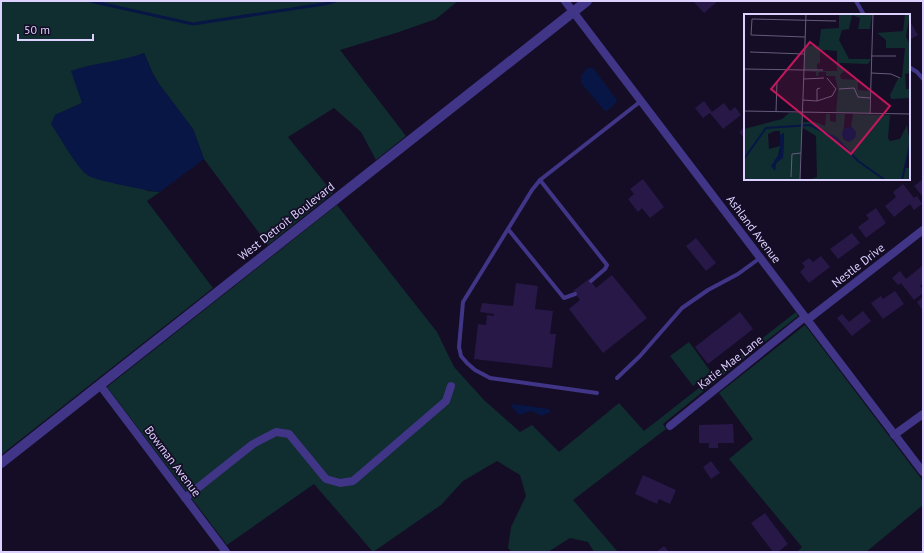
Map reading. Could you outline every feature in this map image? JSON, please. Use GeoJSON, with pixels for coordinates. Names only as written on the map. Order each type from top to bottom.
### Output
{"type":"FeatureCollection","features":[{"type":"Feature","properties":{"kind":"street","name":"Ashland Avenue"},"geometry":{"type":"LineString","coordinates":[[565,1],[923,472]]}},
{"type":"Feature","properties":{"kind":"street","name":"West Detroit Boulevard"},"geometry":{"type":"LineString","coordinates":[[1,463],[587,1]]}},
{"type":"Feature","properties":{"kind":"street","name":"Nestle Drive"},"geometry":{"type":"LineString","coordinates":[[806,318],[923,230]]}},
{"type":"Feature","properties":{"kind":"street","name":"Katie Mae Lane"},"geometry":{"type":"LineString","coordinates":[[670,426],[736,371],[806,318]]}},
{"type":"Feature","properties":{"kind":"street","name":"Bowman Avenue"},"geometry":{"type":"LineString","coordinates":[[100,385],[226,552]]}},
{"type":"Feature","properties":{"kind":"street"},"geometry":{"type":"LineString","coordinates":[[185,498],[253,444],[276,432],[289,434],[326,479],[340,483],[352,481],[446,401],[451,386]]}},
{"type":"Feature","properties":{"kind":"street"},"geometry":{"type":"LineString","coordinates":[[894,435],[923,414]]}},
{"type":"Feature","properties":{"kind":"lane"},"geometry":{"type":"LineString","coordinates":[[856,1],[863,14]]}},
{"type":"Feature","properties":{"kind":"lane"},"geometry":{"type":"LineString","coordinates":[[910,68],[917,72],[923,79]]}},
{"type":"Feature","properties":{"kind":"lane"},"geometry":{"type":"LineString","coordinates":[[597,393],[490,378],[475,370],[461,356],[459,347],[463,302],[532,190],[540,180],[641,101]]}},
{"type":"Feature","properties":{"kind":"lane"},"geometry":{"type":"LineString","coordinates":[[540,180],[607,265],[605,269],[590,281]]}},
{"type":"Feature","properties":{"kind":"lane"},"geometry":{"type":"LineString","coordinates":[[508,229],[564,298],[575,294]]}},
{"type":"Feature","properties":{"kind":"lane"},"geometry":{"type":"LineString","coordinates":[[617,378],[640,356],[682,308],[708,290],[738,274],[760,258]]}},
{"type":"Feature","properties":{"kind":"green space"},"geometry":{"type":"Polygon","coordinates":[[[1,1],[458,1],[436,19],[340,50],[406,136],[376,160],[361,132],[334,108],[288,137],[333,193],[268,245],[204,159],[193,129],[159,84],[144,53],[135,57],[82,103],[55,115],[147,191],[160,192],[147,201],[213,288],[1,455],[1,1]]]}},
{"type":"Feature","properties":{"kind":"green space"},"geometry":{"type":"Polygon","coordinates":[[[337,205],[437,332],[454,367],[484,400],[520,432],[532,425],[559,452],[619,403],[644,431],[796,312],[798,316],[663,424],[666,429],[573,500],[618,552],[594,552],[588,542],[570,538],[548,552],[512,552],[508,548],[511,527],[526,496],[520,475],[497,461],[463,481],[441,505],[373,552],[314,484],[227,545],[107,387],[337,205]]]}},
{"type":"Feature","properties":{"kind":"green space"},"geometry":{"type":"Polygon","coordinates":[[[805,325],[923,481],[923,505],[866,552],[797,552],[802,547],[729,459],[753,439],[719,393],[805,325]]]}},
{"type":"Feature","properties":{"kind":"green space"},"geometry":{"type":"Polygon","coordinates":[[[689,342],[711,372],[693,386],[670,356],[689,342]]]}},
{"type":"Feature","properties":{"kind":"water"},"geometry":{"type":"Polygon","coordinates":[[[144,53],[159,84],[193,129],[204,159],[160,192],[134,188],[87,175],[73,158],[51,124],[55,115],[82,103],[71,71],[144,53]]]}},
{"type":"Feature","properties":{"kind":"water"},"geometry":{"type":"Polygon","coordinates":[[[587,68],[593,68],[617,100],[616,103],[607,111],[604,110],[581,83],[581,76],[587,68]]]}},
{"type":"Feature","properties":{"kind":"water"},"geometry":{"type":"Polygon","coordinates":[[[513,404],[549,409],[551,412],[542,416],[531,411],[519,415],[511,406],[513,404]]]}},
{"type":"Feature","properties":{"kind":"building"},"geometry":{"type":"Polygon","coordinates":[[[693,1],[718,1],[704,13],[693,1]]]}},
{"type":"Feature","properties":{"kind":"building"},"geometry":{"type":"Polygon","coordinates":[[[910,22],[918,35],[911,39],[910,37],[910,22]]]}},
{"type":"Feature","properties":{"kind":"building"},"geometry":{"type":"Polygon","coordinates":[[[704,101],[712,112],[724,103],[730,111],[735,107],[741,115],[723,129],[710,113],[703,118],[695,108],[704,101]]]}},
{"type":"Feature","properties":{"kind":"building"},"geometry":{"type":"Polygon","coordinates":[[[744,128],[744,138],[739,132],[744,128]]]}},
{"type":"Feature","properties":{"kind":"building"},"geometry":{"type":"Polygon","coordinates":[[[643,179],[664,207],[650,218],[642,208],[638,212],[628,199],[634,194],[630,189],[643,179]]]}},
{"type":"Feature","properties":{"kind":"building"},"geometry":{"type":"Polygon","coordinates":[[[923,179],[923,197],[914,186],[923,179]]]}},
{"type":"Feature","properties":{"kind":"building"},"geometry":{"type":"Polygon","coordinates":[[[903,184],[914,198],[917,196],[922,204],[914,210],[910,204],[894,217],[885,206],[896,197],[893,192],[903,184]]]}},
{"type":"Feature","properties":{"kind":"building"},"geometry":{"type":"Polygon","coordinates":[[[876,208],[886,223],[866,238],[858,227],[869,219],[866,215],[876,208]]]}},
{"type":"Feature","properties":{"kind":"building"},"geometry":{"type":"Polygon","coordinates":[[[852,233],[860,243],[838,259],[830,249],[852,233]]]}},
{"type":"Feature","properties":{"kind":"building"},"geometry":{"type":"Polygon","coordinates":[[[696,238],[716,263],[706,271],[686,246],[696,238]]]}},
{"type":"Feature","properties":{"kind":"building"},"geometry":{"type":"Polygon","coordinates":[[[821,256],[830,267],[809,283],[800,272],[805,267],[802,263],[809,258],[813,262],[821,256]]]}},
{"type":"Feature","properties":{"kind":"building"},"geometry":{"type":"Polygon","coordinates":[[[922,266],[923,283],[920,286],[923,293],[914,300],[901,283],[898,285],[892,278],[900,271],[906,279],[922,266]]]}},
{"type":"Feature","properties":{"kind":"building"},"geometry":{"type":"Polygon","coordinates":[[[612,275],[647,318],[603,353],[569,309],[580,300],[573,291],[589,279],[596,288],[612,275]]]}},
{"type":"Feature","properties":{"kind":"building"},"geometry":{"type":"Polygon","coordinates":[[[516,283],[538,286],[535,309],[553,311],[550,334],[556,334],[552,368],[474,359],[478,324],[486,325],[487,315],[494,316],[494,314],[480,312],[482,303],[513,306],[516,283]]]}},
{"type":"Feature","properties":{"kind":"building"},"geometry":{"type":"Polygon","coordinates":[[[895,291],[904,304],[883,319],[871,303],[881,296],[883,299],[895,291]]]}},
{"type":"Feature","properties":{"kind":"building"},"geometry":{"type":"Polygon","coordinates":[[[923,297],[923,311],[917,302],[923,297]]]}},
{"type":"Feature","properties":{"kind":"building"},"geometry":{"type":"Polygon","coordinates":[[[863,311],[871,321],[852,336],[837,318],[842,314],[849,322],[863,311]]]}},
{"type":"Feature","properties":{"kind":"building"},"geometry":{"type":"Polygon","coordinates":[[[740,312],[753,329],[708,364],[695,347],[740,312]]]}},
{"type":"Feature","properties":{"kind":"building"},"geometry":{"type":"Polygon","coordinates":[[[733,424],[734,443],[718,443],[718,448],[709,448],[709,443],[699,443],[699,425],[733,424]]]}},
{"type":"Feature","properties":{"kind":"building"},"geometry":{"type":"Polygon","coordinates":[[[711,461],[720,473],[711,479],[703,467],[711,461]]]}},
{"type":"Feature","properties":{"kind":"building"},"geometry":{"type":"Polygon","coordinates":[[[643,475],[676,490],[670,504],[659,499],[657,504],[635,494],[643,475]]]}},
{"type":"Feature","properties":{"kind":"building"},"geometry":{"type":"Polygon","coordinates":[[[765,513],[788,544],[778,552],[773,552],[751,523],[765,513]]]}},
{"type":"Feature","properties":{"kind":"building"},"geometry":{"type":"Polygon","coordinates":[[[664,546],[669,552],[656,552],[664,546]]]}},
{"type":"Feature","properties":{"kind":"waterway"},"geometry":{"type":"LineString","coordinates":[[90,1],[193,24],[336,1]]}}]}
